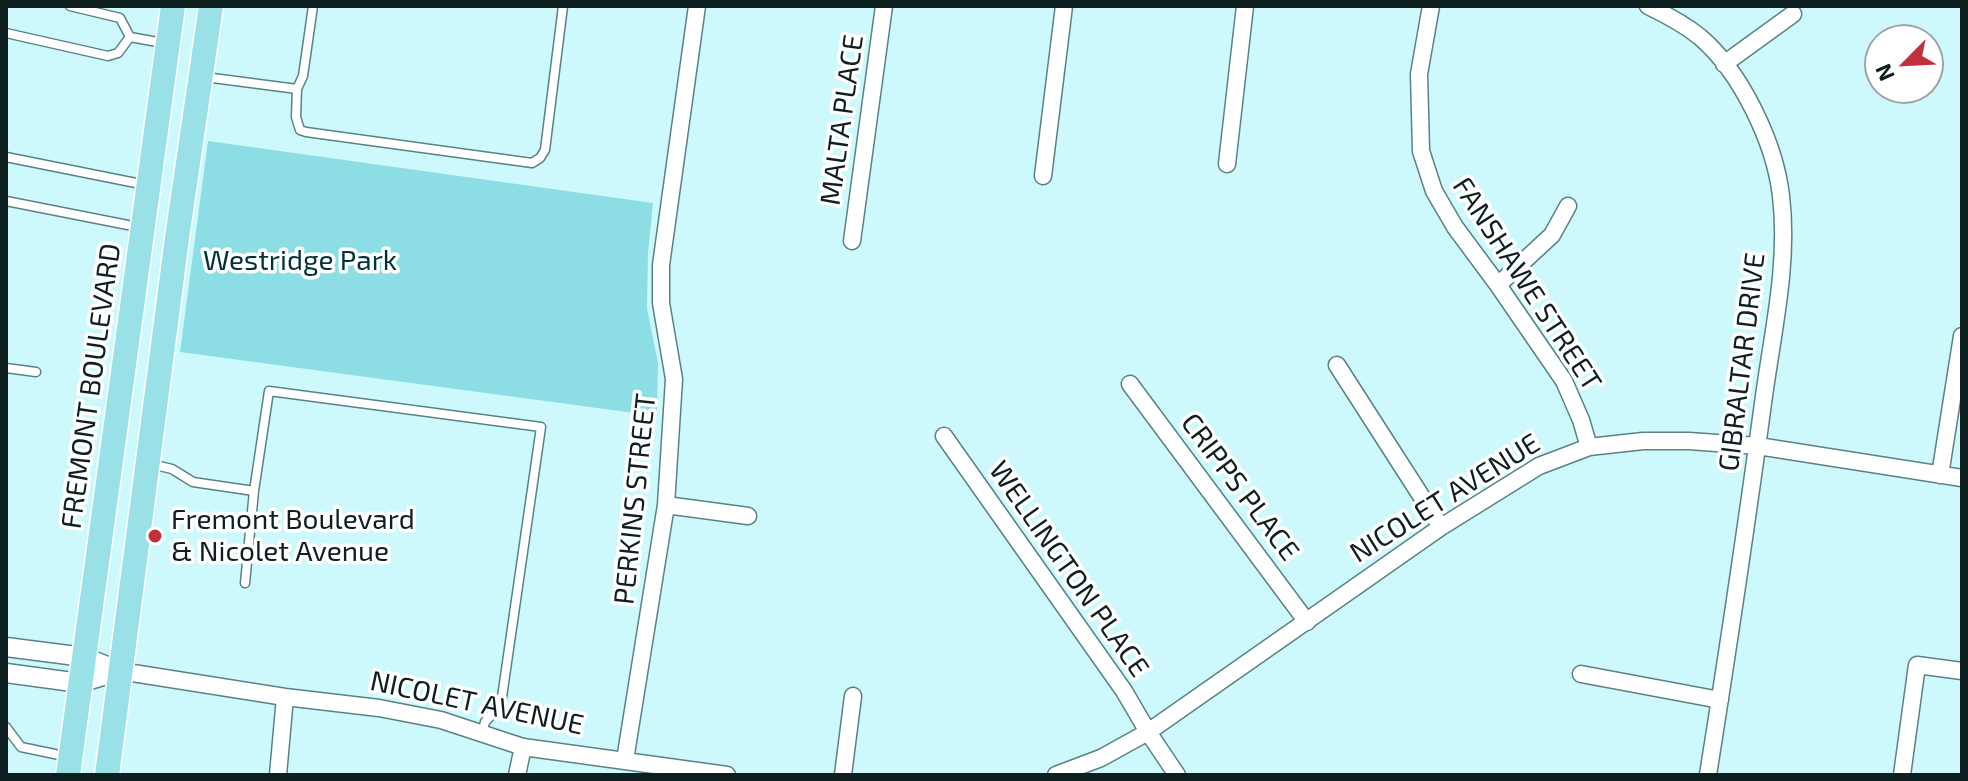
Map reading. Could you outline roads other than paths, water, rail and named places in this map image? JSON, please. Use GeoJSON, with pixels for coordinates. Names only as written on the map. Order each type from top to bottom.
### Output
{"type":"FeatureCollection","features":[{"type":"Feature","properties":{"kind":"main road","name":"FREMONT BOULEVARD"},"geometry":{"type":"LineString","coordinates":[[69,766],[173,6]]}},
{"type":"Feature","properties":{"kind":"main road"},"geometry":{"type":"LineString","coordinates":[[107,775],[177,238],[211,6]]}},
{"type":"Feature","properties":{"kind":"street","name":"PERKINS STREET"},"geometry":{"type":"LineString","coordinates":[[625,760],[666,505],[674,379],[661,303],[661,265],[697,6]]}},
{"type":"Feature","properties":{"kind":"street","name":"MALTA PLACE"},"geometry":{"type":"LineString","coordinates":[[852,241],[884,6]]}},
{"type":"Feature","properties":{"kind":"street"},"geometry":{"type":"LineString","coordinates":[[1043,176],[1064,6]]}},
{"type":"Feature","properties":{"kind":"street"},"geometry":{"type":"LineString","coordinates":[[1227,164],[1245,6]]}},
{"type":"Feature","properties":{"kind":"street","name":"FANSHAWE STREET"},"geometry":{"type":"LineString","coordinates":[[1431,6],[1419,74],[1421,151],[1434,191],[1455,227],[1564,381],[1589,447]]}},
{"type":"Feature","properties":{"kind":"street","name":"GIBRALTAR DRIVE"},"geometry":{"type":"LineString","coordinates":[[1648,6],[1674,18],[1701,39],[1724,64],[1763,126],[1781,195],[1784,250],[1708,775]]}},
{"type":"Feature","properties":{"kind":"street"},"geometry":{"type":"LineString","coordinates":[[1724,64],[1793,14]]}},
{"type":"Feature","properties":{"kind":"street"},"geometry":{"type":"LineString","coordinates":[[1498,285],[1552,235],[1568,206]]}},
{"type":"Feature","properties":{"kind":"street"},"geometry":{"type":"LineString","coordinates":[[1940,475],[1962,336]]}},
{"type":"Feature","properties":{"kind":"street"},"geometry":{"type":"LineString","coordinates":[[1337,365],[1441,527]]}},
{"type":"Feature","properties":{"kind":"street","name":"CRIPPS PLACE"},"geometry":{"type":"LineString","coordinates":[[1130,384],[1307,622]]}},
{"type":"Feature","properties":{"kind":"street","name":"WELLINGTON PLACE"},"geometry":{"type":"LineString","coordinates":[[944,436],[1115,678],[1177,775]]}},
{"type":"Feature","properties":{"kind":"street","name":"NICOLET AVENUE"},"geometry":{"type":"LineString","coordinates":[[1056,775],[1101,758],[1148,732],[1441,527],[1539,466],[1589,447],[1643,441],[1758,446],[1962,478]]}},
{"type":"Feature","properties":{"kind":"street"},"geometry":{"type":"LineString","coordinates":[[666,505],[748,516]]}},
{"type":"Feature","properties":{"kind":"street","name":"NICOLET AVENUE"},"geometry":{"type":"LineString","coordinates":[[6,647],[84,657],[120,671],[285,697],[379,708],[441,720],[523,747],[727,775]]}},
{"type":"Feature","properties":{"kind":"street"},"geometry":{"type":"LineString","coordinates":[[1902,775],[1917,665],[1962,671]]}},
{"type":"Feature","properties":{"kind":"street","name":"NICOLET AVENUE"},"geometry":{"type":"LineString","coordinates":[[6,673],[80,683],[120,671]]}},
{"type":"Feature","properties":{"kind":"street"},"geometry":{"type":"LineString","coordinates":[[1581,674],[1720,700]]}},
{"type":"Feature","properties":{"kind":"street"},"geometry":{"type":"LineString","coordinates":[[843,775],[853,696]]}},
{"type":"Feature","properties":{"kind":"street"},"geometry":{"type":"LineString","coordinates":[[278,775],[285,697]]}},
{"type":"Feature","properties":{"kind":"street"},"geometry":{"type":"LineString","coordinates":[[517,775],[523,747]]}},
{"type":"Feature","properties":{"kind":"lane"},"geometry":{"type":"LineString","coordinates":[[70,6],[120,18],[130,37]]}},
{"type":"Feature","properties":{"kind":"lane"},"geometry":{"type":"LineString","coordinates":[[313,6],[303,76],[297,89],[296,117],[300,130],[532,163],[545,150],[563,6]]}},
{"type":"Feature","properties":{"kind":"lane"},"geometry":{"type":"LineString","coordinates":[[6,33],[108,56],[118,53],[130,37]]}},
{"type":"Feature","properties":{"kind":"lane"},"geometry":{"type":"LineString","coordinates":[[130,37],[168,44]]}},
{"type":"Feature","properties":{"kind":"lane"},"geometry":{"type":"LineString","coordinates":[[201,77],[297,89]]}},
{"type":"Feature","properties":{"kind":"lane"},"geometry":{"type":"LineString","coordinates":[[6,157],[149,186]]}},
{"type":"Feature","properties":{"kind":"lane"},"geometry":{"type":"LineString","coordinates":[[6,201],[143,228]]}},
{"type":"Feature","properties":{"kind":"lane"},"geometry":{"type":"LineString","coordinates":[[6,368],[36,372]]}},
{"type":"Feature","properties":{"kind":"lane"},"geometry":{"type":"LineString","coordinates":[[245,583],[254,491],[269,391],[541,427],[501,704],[485,722],[482,733]]}},
{"type":"Feature","properties":{"kind":"lane"},"geometry":{"type":"LineString","coordinates":[[147,464],[172,469],[193,482],[254,491]]}},
{"type":"Feature","properties":{"kind":"lane"},"geometry":{"type":"LineString","coordinates":[[6,727],[21,747],[69,766]]}},
{"type":"Feature","properties":{"kind":"place","name":"Fremont Boulevard & Nicolet Avenue"},"geometry":{"type":"Point","coordinates":[155,536]}},
{"type":"Feature","properties":{"kind":"park label","name":"Westridge Park"},"geometry":{"type":"Point","coordinates":[300,261]}}]}
